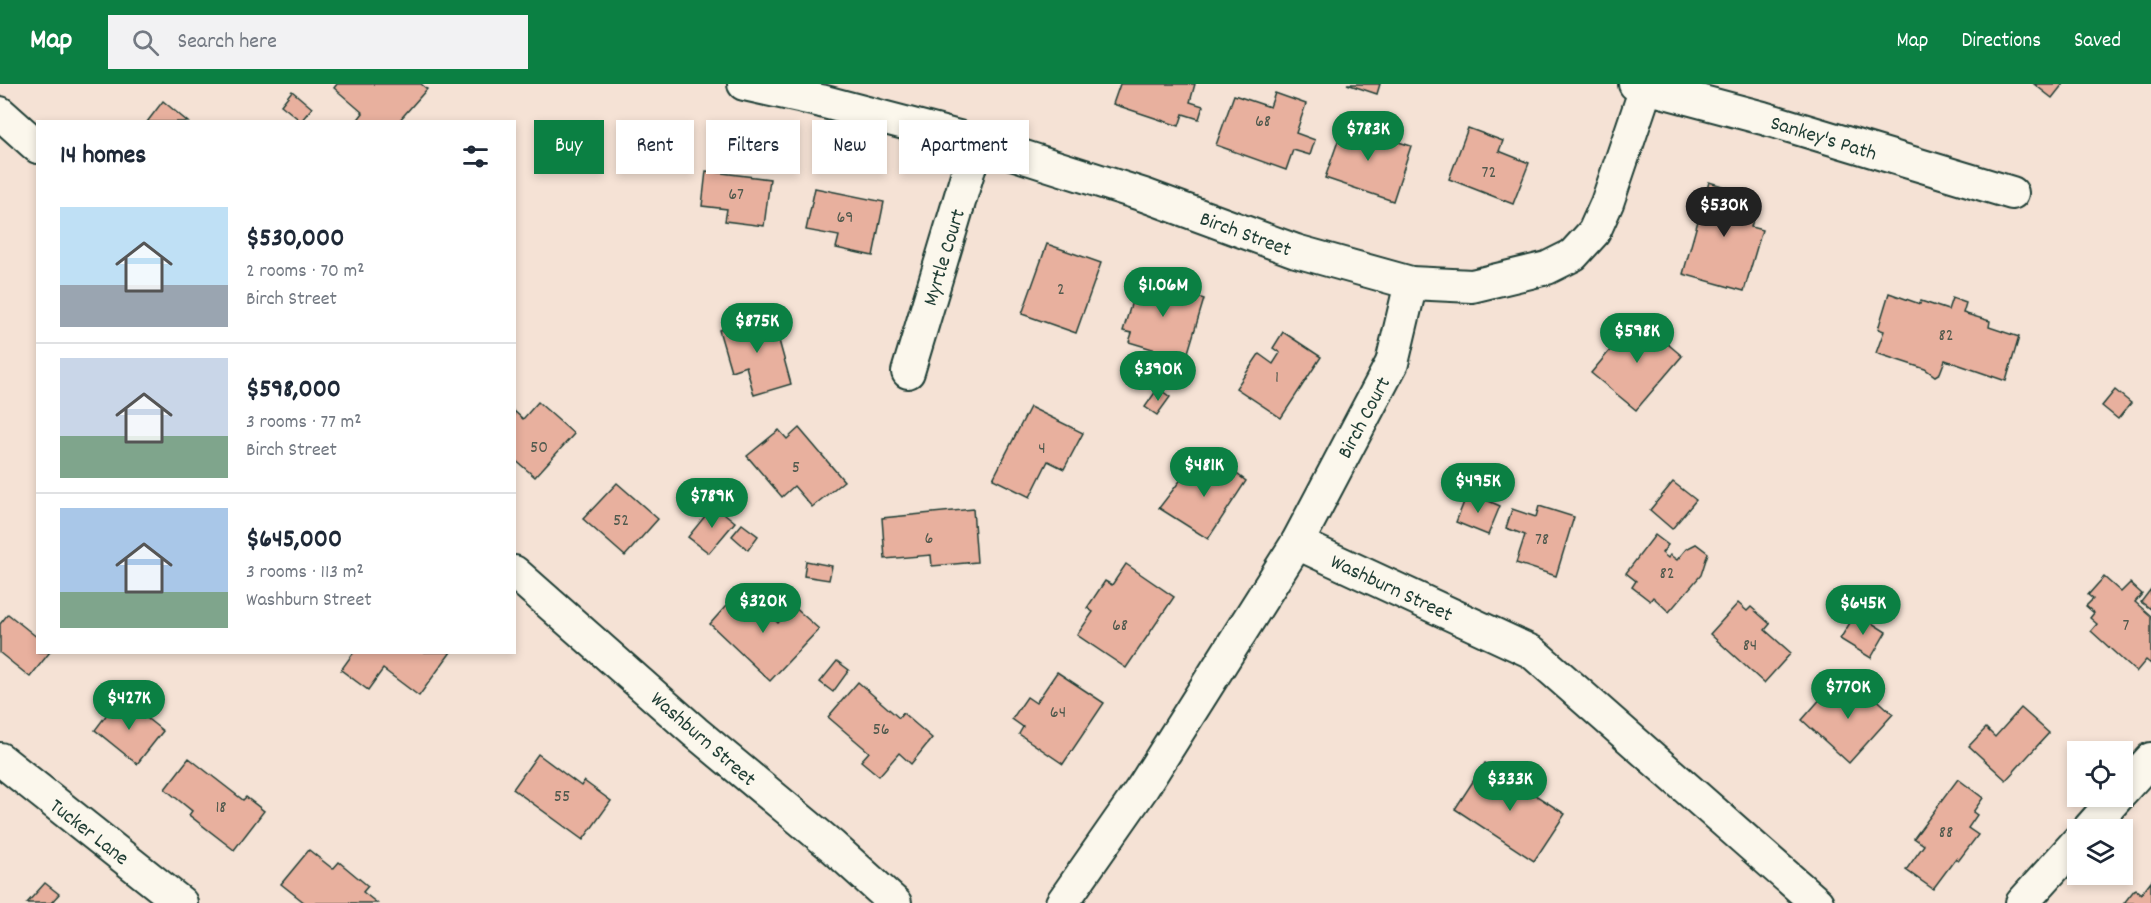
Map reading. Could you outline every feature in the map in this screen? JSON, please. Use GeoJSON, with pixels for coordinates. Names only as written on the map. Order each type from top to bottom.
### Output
{"type":"FeatureCollection","features":[{"type":"Feature","properties":{"kind":"street","name":"Birch Street"},"geometry":{"type":"LineString","coordinates":[[744,84],[899,122]]}},
{"type":"Feature","properties":{"kind":"street","name":"Birch Street"},"geometry":{"type":"LineString","coordinates":[[1029,159],[1144,195],[1296,251],[1411,283],[1472,286],[1547,268],[1573,255],[1594,232],[1607,203],[1640,86]]}},
{"type":"Feature","properties":{"kind":"street","name":"Sankey's Path"},"geometry":{"type":"LineString","coordinates":[[1640,86],[1763,118],[2012,193]]}},
{"type":"Feature","properties":{"kind":"street"},"geometry":{"type":"LineString","coordinates":[[0,113],[36,145]]}},
{"type":"Feature","properties":{"kind":"street","name":"Myrtle Court"},"geometry":{"type":"LineString","coordinates":[[908,372],[967,174]]}},
{"type":"Feature","properties":{"kind":"street","name":"Birch Court"},"geometry":{"type":"LineString","coordinates":[[1297,543],[1392,363],[1411,283]]}},
{"type":"Feature","properties":{"kind":"street"},"geometry":{"type":"LineString","coordinates":[[1062,903],[1143,787],[1297,543]]}},
{"type":"Feature","properties":{"kind":"street","name":"Washburn Street"},"geometry":{"type":"LineString","coordinates":[[1297,543],[1532,652],[1817,903]]}},
{"type":"Feature","properties":{"kind":"street","name":"Washburn Street"},"geometry":{"type":"LineString","coordinates":[[516,574],[695,732],[832,846],[895,903]]}},
{"type":"Feature","properties":{"kind":"street","name":"Tucker Lane"},"geometry":{"type":"LineString","coordinates":[[0,759],[181,903]]}},
{"type":"Feature","properties":{"kind":"street"},"geometry":{"type":"LineString","coordinates":[[2133,779],[2151,759]]}},
{"type":"Feature","properties":{"kind":"street"},"geometry":{"type":"LineString","coordinates":[[2098,819],[2108,807]]}},
{"type":"Feature","properties":{"kind":"street"},"geometry":{"type":"LineString","coordinates":[[2022,903],[2067,853]]}},
{"type":"Feature","properties":{"kind":"building"},"geometry":{"type":"Polygon","coordinates":[[[337,84],[421,84],[427,89],[400,120],[358,120],[363,113],[334,88],[337,84]]]}},
{"type":"Feature","properties":{"kind":"building"},"geometry":{"type":"Polygon","coordinates":[[[1120,84],[1195,84],[1190,102],[1203,106],[1199,119],[1183,114],[1179,126],[1113,104],[1120,84]]]}},
{"type":"Feature","properties":{"kind":"building"},"geometry":{"type":"Polygon","coordinates":[[[1347,84],[1380,84],[1377,94],[1347,84]]]}},
{"type":"Feature","properties":{"kind":"building"},"geometry":{"type":"Polygon","coordinates":[[[2034,84],[2063,84],[2052,98],[2034,84]]]}},
{"type":"Feature","properties":{"kind":"building"},"geometry":{"type":"Polygon","coordinates":[[[292,91],[312,108],[300,120],[281,105],[292,91]]]}},
{"type":"Feature","properties":{"kind":"building"},"geometry":{"type":"Polygon","coordinates":[[[1275,93],[1306,104],[1296,133],[1315,140],[1310,155],[1293,150],[1286,170],[1216,145],[1234,95],[1270,107],[1275,93]]]}},
{"type":"Feature","properties":{"kind":"building"},"geometry":{"type":"Polygon","coordinates":[[[163,101],[186,120],[149,120],[163,101]]]}},
{"type":"Feature","properties":{"kind":"building"},"geometry":{"type":"Polygon","coordinates":[[[1344,124],[1411,146],[1393,201],[1325,178],[1344,124]]]}},
{"type":"Feature","properties":{"kind":"building"},"geometry":{"type":"Polygon","coordinates":[[[1468,128],[1503,141],[1499,151],[1529,163],[1513,204],[1449,179],[1468,128]]]}},
{"type":"Feature","properties":{"kind":"building"},"geometry":{"type":"Polygon","coordinates":[[[706,171],[706,174],[730,174],[770,179],[764,226],[725,221],[727,209],[702,206],[706,171]]]}},
{"type":"Feature","properties":{"kind":"building"},"geometry":{"type":"Polygon","coordinates":[[[1709,182],[1759,197],[1751,227],[1762,230],[1744,291],[1683,274],[1709,182]]]}},
{"type":"Feature","properties":{"kind":"building"},"geometry":{"type":"Polygon","coordinates":[[[815,188],[884,202],[873,256],[836,248],[839,236],[806,230],[815,188]]]}},
{"type":"Feature","properties":{"kind":"building"},"geometry":{"type":"Polygon","coordinates":[[[1047,244],[1101,263],[1076,333],[1022,314],[1047,244]]]}},
{"type":"Feature","properties":{"kind":"building"},"geometry":{"type":"Polygon","coordinates":[[[1139,278],[1204,299],[1186,359],[1129,342],[1132,333],[1123,331],[1139,278]]]}},
{"type":"Feature","properties":{"kind":"building"},"geometry":{"type":"Polygon","coordinates":[[[1889,293],[1920,304],[1921,301],[1948,310],[1952,298],[1966,303],[1963,313],[1990,321],[1989,327],[2019,337],[2006,381],[1945,360],[1940,373],[1935,376],[1925,369],[1876,353],[1884,331],[1878,329],[1889,293]]]}},
{"type":"Feature","properties":{"kind":"building"},"geometry":{"type":"Polygon","coordinates":[[[772,315],[791,384],[754,395],[746,366],[731,371],[719,330],[772,315]]]}},
{"type":"Feature","properties":{"kind":"building"},"geometry":{"type":"Polygon","coordinates":[[[1637,318],[1682,356],[1636,410],[1591,373],[1637,318]]]}},
{"type":"Feature","properties":{"kind":"building"},"geometry":{"type":"Polygon","coordinates":[[[1283,332],[1321,357],[1281,418],[1236,388],[1259,354],[1273,364],[1280,353],[1273,348],[1283,332]]]}},
{"type":"Feature","properties":{"kind":"building"},"geometry":{"type":"Polygon","coordinates":[[[1158,388],[1170,397],[1157,415],[1145,407],[1158,388]]]}},
{"type":"Feature","properties":{"kind":"building"},"geometry":{"type":"Polygon","coordinates":[[[2115,390],[2131,403],[2118,419],[2102,406],[2115,390]]]}},
{"type":"Feature","properties":{"kind":"building"},"geometry":{"type":"Polygon","coordinates":[[[538,402],[574,434],[535,477],[516,461],[516,413],[523,419],[538,402]]]}},
{"type":"Feature","properties":{"kind":"building"},"geometry":{"type":"Polygon","coordinates":[[[1030,407],[1083,433],[1064,469],[1048,461],[1030,497],[993,479],[1030,407]]]}},
{"type":"Feature","properties":{"kind":"building"},"geometry":{"type":"Polygon","coordinates":[[[799,428],[844,481],[812,507],[794,486],[782,497],[747,456],[779,430],[787,439],[799,428]]]}},
{"type":"Feature","properties":{"kind":"building"},"geometry":{"type":"Polygon","coordinates":[[[1213,456],[1246,481],[1208,539],[1159,508],[1186,473],[1196,480],[1213,456]]]}},
{"type":"Feature","properties":{"kind":"building"},"geometry":{"type":"Polygon","coordinates":[[[1673,482],[1696,500],[1672,529],[1650,510],[1673,482]]]}},
{"type":"Feature","properties":{"kind":"building"},"geometry":{"type":"Polygon","coordinates":[[[617,483],[658,519],[625,556],[583,519],[617,483]]]}},
{"type":"Feature","properties":{"kind":"building"},"geometry":{"type":"Polygon","coordinates":[[[1468,492],[1500,506],[1488,535],[1456,522],[1468,492]]]}},
{"type":"Feature","properties":{"kind":"building"},"geometry":{"type":"Polygon","coordinates":[[[714,505],[735,522],[709,553],[688,537],[714,505]]]}},
{"type":"Feature","properties":{"kind":"building"},"geometry":{"type":"Polygon","coordinates":[[[1539,506],[1574,517],[1556,576],[1516,563],[1525,535],[1506,528],[1512,509],[1536,517],[1539,506]]]}},
{"type":"Feature","properties":{"kind":"building"},"geometry":{"type":"Polygon","coordinates":[[[973,509],[977,562],[932,566],[931,555],[885,559],[882,518],[973,509]]]}},
{"type":"Feature","properties":{"kind":"building"},"geometry":{"type":"Polygon","coordinates":[[[742,524],[758,536],[748,550],[732,536],[742,524]]]}},
{"type":"Feature","properties":{"kind":"building"},"geometry":{"type":"Polygon","coordinates":[[[1655,535],[1668,545],[1662,553],[1668,558],[1670,555],[1677,560],[1686,549],[1696,544],[1708,553],[1701,575],[1669,612],[1653,597],[1650,601],[1632,587],[1636,581],[1626,573],[1655,535]]]}},
{"type":"Feature","properties":{"kind":"building"},"geometry":{"type":"Polygon","coordinates":[[[806,561],[832,566],[829,580],[804,576],[806,561]]]}},
{"type":"Feature","properties":{"kind":"building"},"geometry":{"type":"Polygon","coordinates":[[[1126,564],[1174,597],[1126,668],[1077,635],[1093,612],[1087,608],[1105,581],[1112,585],[1126,564]]]}},
{"type":"Feature","properties":{"kind":"building"},"geometry":{"type":"Polygon","coordinates":[[[2104,577],[2121,592],[2130,583],[2142,594],[2135,602],[2151,616],[2151,664],[2146,660],[2136,672],[2091,631],[2097,624],[2090,618],[2094,613],[2086,606],[2093,599],[2088,595],[2104,577]]]}},
{"type":"Feature","properties":{"kind":"building"},"geometry":{"type":"Polygon","coordinates":[[[741,589],[778,623],[793,606],[819,629],[770,681],[710,624],[741,589]]]}},
{"type":"Feature","properties":{"kind":"building"},"geometry":{"type":"Polygon","coordinates":[[[2151,589],[2151,609],[2141,602],[2151,589]]]}},
{"type":"Feature","properties":{"kind":"building"},"geometry":{"type":"Polygon","coordinates":[[[1738,603],[1747,611],[1751,607],[1770,624],[1765,630],[1791,653],[1764,683],[1710,634],[1738,603]]]}},
{"type":"Feature","properties":{"kind":"building"},"geometry":{"type":"Polygon","coordinates":[[[1856,613],[1886,632],[1871,658],[1840,639],[1856,613]]]}},
{"type":"Feature","properties":{"kind":"building"},"geometry":{"type":"Polygon","coordinates":[[[8,614],[36,636],[36,654],[48,654],[30,677],[0,653],[0,624],[8,614]]]}},
{"type":"Feature","properties":{"kind":"building"},"geometry":{"type":"Polygon","coordinates":[[[353,654],[450,654],[419,696],[383,669],[368,690],[341,670],[353,654]]]}},
{"type":"Feature","properties":{"kind":"building"},"geometry":{"type":"Polygon","coordinates":[[[837,661],[849,670],[833,692],[820,682],[837,661]]]}},
{"type":"Feature","properties":{"kind":"building"},"geometry":{"type":"Polygon","coordinates":[[[1057,672],[1104,703],[1063,764],[1019,734],[1023,727],[1012,719],[1027,697],[1036,703],[1057,672]]]}},
{"type":"Feature","properties":{"kind":"building"},"geometry":{"type":"Polygon","coordinates":[[[858,682],[899,718],[903,713],[932,738],[911,764],[899,753],[879,776],[861,761],[869,752],[828,717],[858,682]]]}},
{"type":"Feature","properties":{"kind":"building"},"geometry":{"type":"Polygon","coordinates":[[[1859,683],[1893,714],[1849,763],[1802,720],[1830,688],[1843,700],[1859,683]]]}},
{"type":"Feature","properties":{"kind":"building"},"geometry":{"type":"Polygon","coordinates":[[[120,697],[163,731],[137,764],[95,730],[120,697]]]}},
{"type":"Feature","properties":{"kind":"building"},"geometry":{"type":"Polygon","coordinates":[[[2021,708],[2049,733],[2006,780],[1969,746],[1986,728],[1995,737],[2021,708]]]}},
{"type":"Feature","properties":{"kind":"building"},"geometry":{"type":"Polygon","coordinates":[[[538,754],[581,786],[584,781],[611,801],[583,840],[513,789],[538,754]]]}},
{"type":"Feature","properties":{"kind":"building"},"geometry":{"type":"Polygon","coordinates":[[[189,758],[243,800],[246,797],[264,811],[234,850],[189,815],[192,811],[165,789],[189,758]]]}},
{"type":"Feature","properties":{"kind":"building"},"geometry":{"type":"Polygon","coordinates":[[[1485,763],[1565,814],[1534,861],[1455,809],[1485,763]]]}},
{"type":"Feature","properties":{"kind":"building"},"geometry":{"type":"Polygon","coordinates":[[[1958,779],[1983,798],[1973,812],[1977,815],[1968,828],[1978,835],[1959,860],[1956,858],[1933,889],[1906,870],[1924,845],[1914,838],[1958,779]]]}},
{"type":"Feature","properties":{"kind":"building"},"geometry":{"type":"Polygon","coordinates":[[[309,850],[333,869],[339,862],[368,886],[363,892],[377,903],[305,903],[281,884],[309,850]]]}},
{"type":"Feature","properties":{"kind":"building"},"geometry":{"type":"Polygon","coordinates":[[[2151,881],[2151,903],[2124,903],[2135,889],[2141,894],[2151,881]]]}},
{"type":"Feature","properties":{"kind":"building"},"geometry":{"type":"Polygon","coordinates":[[[45,883],[59,894],[51,903],[27,903],[45,883]]]}}]}
